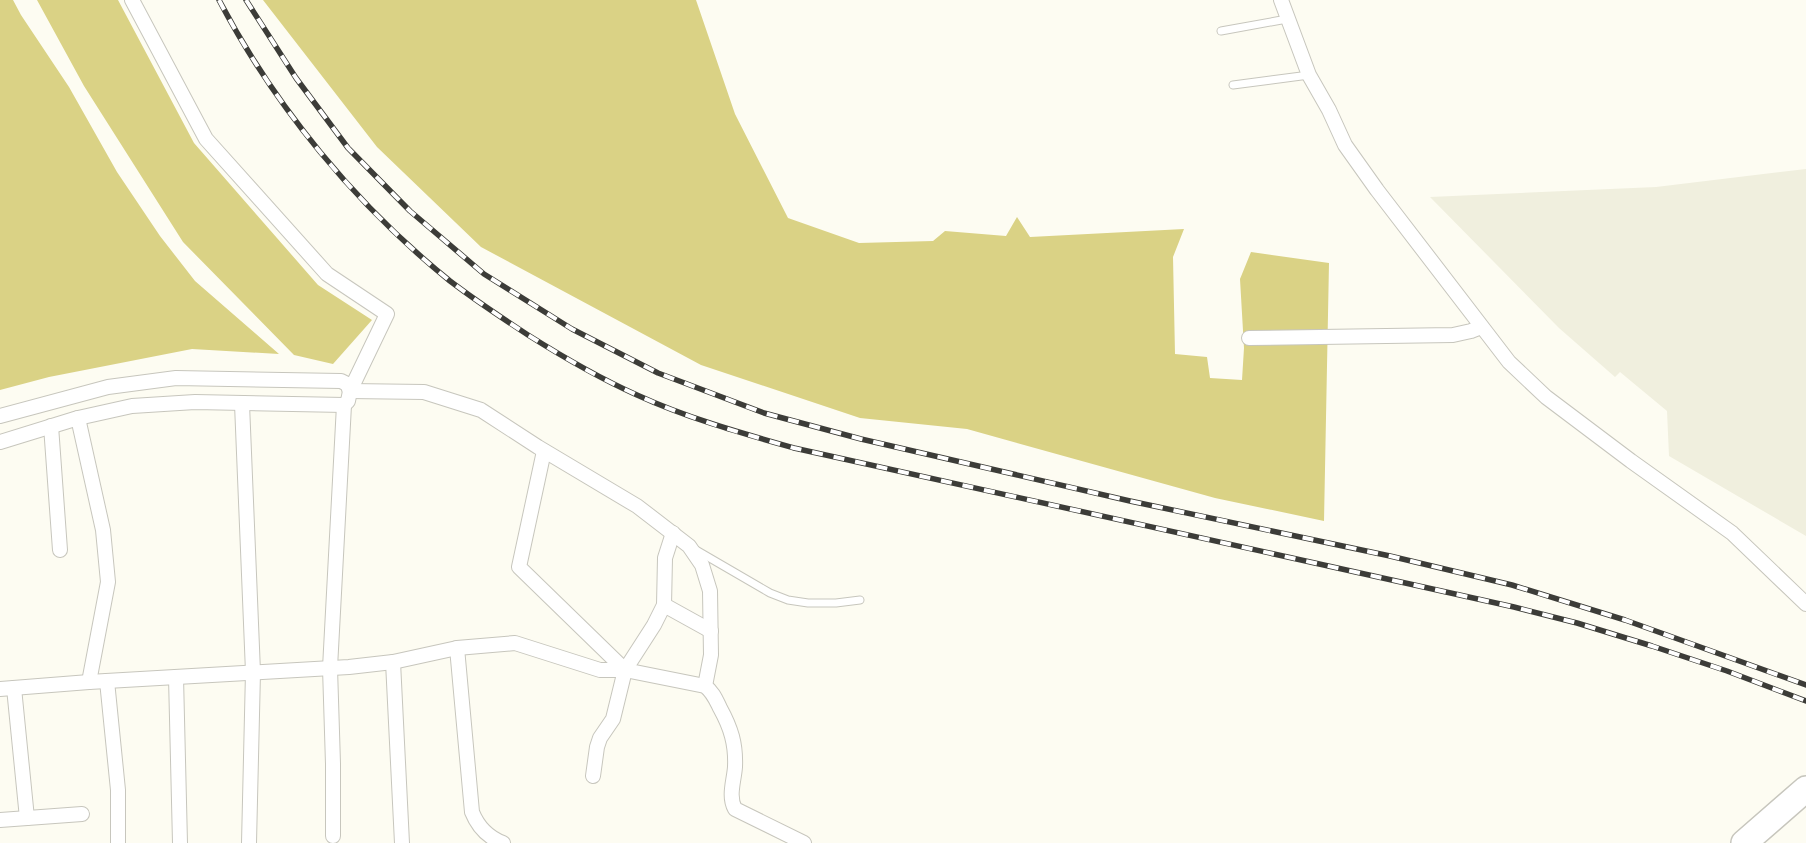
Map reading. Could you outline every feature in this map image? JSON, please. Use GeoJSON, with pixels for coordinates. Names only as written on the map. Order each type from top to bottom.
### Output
{"type":"FeatureCollection","features":[{"type":"Feature","properties":{"kind":"highway"},"geometry":{"type":"LineString","coordinates":[[1744,843],[1805,790]]}},
{"type":"Feature","properties":{"kind":"street"},"geometry":{"type":"LineString","coordinates":[[132,0],[206,139],[327,274],[387,314],[350,391],[348,401],[344,405],[330,668],[333,836]]}},
{"type":"Feature","properties":{"kind":"street"},"geometry":{"type":"LineString","coordinates":[[1280,0],[1309,75],[1329,110],[1345,144],[1377,190],[1509,362],[1546,397],[1732,533],[1806,604]]}},
{"type":"Feature","properties":{"kind":"street"},"geometry":{"type":"LineString","coordinates":[[1250,338],[1453,335],[1471,332],[1481,327]]}},
{"type":"Feature","properties":{"kind":"street"},"geometry":{"type":"LineString","coordinates":[[0,416],[108,387],[176,378],[341,381],[347,384],[350,391]]}},
{"type":"Feature","properties":{"kind":"street"},"geometry":{"type":"LineString","coordinates":[[350,391],[424,392],[481,410],[544,451],[637,506],[689,546],[702,565],[710,591],[711,655],[705,686]]}},
{"type":"Feature","properties":{"kind":"street"},"geometry":{"type":"LineString","coordinates":[[0,442],[78,418],[132,406],[195,402],[344,405]]}},
{"type":"Feature","properties":{"kind":"street"},"geometry":{"type":"LineString","coordinates":[[242,404],[253,672],[249,843]]}},
{"type":"Feature","properties":{"kind":"street"},"geometry":{"type":"LineString","coordinates":[[78,418],[103,530],[108,582],[89,682]]}},
{"type":"Feature","properties":{"kind":"street"},"geometry":{"type":"LineString","coordinates":[[51,426],[60,550]]}},
{"type":"Feature","properties":{"kind":"street"},"geometry":{"type":"LineString","coordinates":[[544,451],[519,567],[624,670]]}},
{"type":"Feature","properties":{"kind":"street"},"geometry":{"type":"LineString","coordinates":[[593,776],[597,747],[600,738],[613,719],[624,670],[654,625],[664,605],[665,558],[672,533]]}},
{"type":"Feature","properties":{"kind":"street"},"geometry":{"type":"LineString","coordinates":[[664,605],[711,631]]}},
{"type":"Feature","properties":{"kind":"street"},"geometry":{"type":"LineString","coordinates":[[26,818],[7,689],[89,682],[330,668],[393,662],[457,648],[515,643],[600,670],[624,670],[705,686],[711,690],[730,728],[733,739],[735,765],[731,798],[735,809],[804,843]]}},
{"type":"Feature","properties":{"kind":"street"},"geometry":{"type":"LineString","coordinates":[[457,648],[472,812],[483,831],[495,840],[503,843]]}},
{"type":"Feature","properties":{"kind":"street"},"geometry":{"type":"LineString","coordinates":[[393,662],[402,843]]}},
{"type":"Feature","properties":{"kind":"street"},"geometry":{"type":"LineString","coordinates":[[176,677],[180,843]]}},
{"type":"Feature","properties":{"kind":"street"},"geometry":{"type":"LineString","coordinates":[[107,681],[117,778],[118,843]]}},
{"type":"Feature","properties":{"kind":"street"},"geometry":{"type":"LineString","coordinates":[[0,820],[82,814]]}},
{"type":"Feature","properties":{"kind":"lane"},"geometry":{"type":"LineString","coordinates":[[1221,31],[1287,19]]}},
{"type":"Feature","properties":{"kind":"lane"},"geometry":{"type":"LineString","coordinates":[[1233,85],[1309,75]]}},
{"type":"Feature","properties":{"kind":"lane"},"geometry":{"type":"LineString","coordinates":[[689,546],[770,592],[788,600],[808,603],[836,603],[860,600]]}},
{"type":"Feature","properties":{"kind":"shaded area"},"geometry":{"type":"Polygon","coordinates":[[[0,0],[13,0],[69,87],[117,172],[160,236],[195,281],[279,354],[192,349],[49,377],[0,390],[0,0]]]}},
{"type":"Feature","properties":{"kind":"shaded area"},"geometry":{"type":"Polygon","coordinates":[[[37,0],[118,0],[194,143],[318,285],[372,320],[333,364],[294,355],[183,242],[84,86],[37,0]]]}},
{"type":"Feature","properties":{"kind":"shaded area"},"geometry":{"type":"Polygon","coordinates":[[[263,0],[696,0],[735,114],[788,218],[859,243],[933,241],[945,231],[1006,236],[1017,217],[1030,237],[1184,229],[1173,257],[1175,354],[1207,357],[1210,378],[1242,380],[1244,348],[1240,279],[1251,252],[1329,263],[1324,521],[1215,498],[967,429],[860,418],[701,365],[481,247],[377,147],[263,0]]]}},
{"type":"Feature","properties":{"kind":"shaded area"},"geometry":{"type":"Polygon","coordinates":[[[1806,169],[1806,536],[1669,456],[1667,411],[1620,372],[1615,377],[1559,328],[1430,197],[1656,187],[1806,169]]]}},
{"type":"Feature","properties":{"kind":"railway"},"geometry":{"type":"LineString","coordinates":[[219,0],[241,40],[292,116],[350,187],[382,220],[450,281],[489,309],[568,359],[637,395],[695,418],[794,448],[1514,607],[1577,623],[1727,671],[1806,701]]}},
{"type":"Feature","properties":{"kind":"railway"},"geometry":{"type":"LineString","coordinates":[[246,0],[296,78],[348,148],[410,211],[484,274],[572,329],[658,373],[764,413],[861,439],[1130,501],[1390,556],[1512,585],[1625,620],[1806,685]]}}]}
